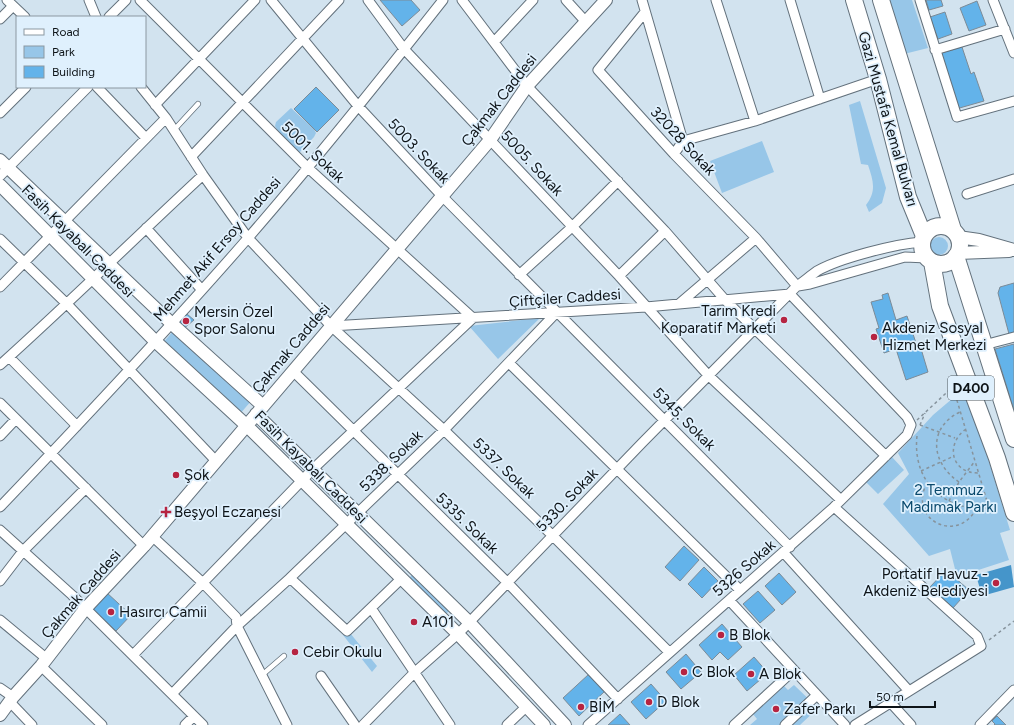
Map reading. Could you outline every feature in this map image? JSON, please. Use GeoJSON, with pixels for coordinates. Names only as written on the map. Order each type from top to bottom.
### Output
{"type":"FeatureCollection","features":[{"type":"Feature","properties":{"kind":"highway","name":"Gazi Mustafa Kemal Bulvarı"},"geometry":{"type":"LineString","coordinates":[[854,0],[878,79],[908,197],[923,239]]}},
{"type":"Feature","properties":{"kind":"highway","name":"Gazi Mustafa Kemal Bulvarı"},"geometry":{"type":"LineString","coordinates":[[881,0],[955,234]]}},
{"type":"Feature","properties":{"kind":"highway"},"geometry":{"type":"LineString","coordinates":[[942,226],[955,234],[960,245],[957,254],[948,262],[942,264],[930,260],[922,248],[923,239],[931,228],[942,226]]}},
{"type":"Feature","properties":{"kind":"highway","name":"D400"},"geometry":{"type":"LineString","coordinates":[[957,254],[984,345],[1011,421],[1014,439]]}},
{"type":"Feature","properties":{"kind":"highway","name":"D400"},"geometry":{"type":"LineString","coordinates":[[930,260],[940,306],[996,458],[1014,513]]}},
{"type":"Feature","properties":{"kind":"street"},"geometry":{"type":"LineString","coordinates":[[89,0],[96,16]]}},
{"type":"Feature","properties":{"kind":"street"},"geometry":{"type":"LineString","coordinates":[[110,16],[126,0]]}},
{"type":"Feature","properties":{"kind":"street","name":"5001. Sokak"},"geometry":{"type":"LineString","coordinates":[[140,0],[308,167],[473,318]]}},
{"type":"Feature","properties":{"kind":"street"},"geometry":{"type":"LineString","coordinates":[[147,7],[154,0]]}},
{"type":"Feature","properties":{"kind":"street"},"geometry":{"type":"LineString","coordinates":[[155,105],[255,0]]}},
{"type":"Feature","properties":{"kind":"street","name":"5003. Sokak"},"geometry":{"type":"LineString","coordinates":[[271,0],[358,106],[442,196],[557,312]]}},
{"type":"Feature","properties":{"kind":"street"},"geometry":{"type":"LineString","coordinates":[[191,157],[244,103],[339,0]]}},
{"type":"Feature","properties":{"kind":"street","name":"5005. Sokak"},"geometry":{"type":"LineString","coordinates":[[368,0],[404,49],[619,276],[708,375],[841,500]]}},
{"type":"Feature","properties":{"kind":"street","name":"Mehmet Akif Ersoy Caddesi"},"geometry":{"type":"LineString","coordinates":[[0,507],[77,426],[248,238],[358,106],[443,0]]}},
{"type":"Feature","properties":{"kind":"street"},"geometry":{"type":"LineString","coordinates":[[462,0],[495,41],[527,86],[665,231],[726,301],[886,456]]}},
{"type":"Feature","properties":{"kind":"street"},"geometry":{"type":"LineString","coordinates":[[495,41],[533,0]]}},
{"type":"Feature","properties":{"kind":"street"},"geometry":{"type":"LineString","coordinates":[[566,0],[586,22]]}},
{"type":"Feature","properties":{"kind":"street","name":"Çakmak Caddesi"},"geometry":{"type":"LineString","coordinates":[[0,715],[11,700],[44,663],[86,609],[144,546],[490,140],[527,86],[606,0]]}},
{"type":"Feature","properties":{"kind":"street"},"geometry":{"type":"LineString","coordinates":[[642,0],[683,141]]}},
{"type":"Feature","properties":{"kind":"street"},"geometry":{"type":"LineString","coordinates":[[716,0],[755,121]]}},
{"type":"Feature","properties":{"kind":"street"},"geometry":{"type":"LineString","coordinates":[[790,0],[820,99]]}},
{"type":"Feature","properties":{"kind":"street"},"geometry":{"type":"LineString","coordinates":[[920,0],[934,50],[957,117],[1014,101]]}},
{"type":"Feature","properties":{"kind":"street"},"geometry":{"type":"LineString","coordinates":[[993,0],[1014,53]]}},
{"type":"Feature","properties":{"kind":"street"},"geometry":{"type":"LineString","coordinates":[[0,20],[10,3],[24,16]]}},
{"type":"Feature","properties":{"kind":"street","name":"32028 Sokak"},"geometry":{"type":"LineString","coordinates":[[645,12],[598,70],[674,154],[756,238],[797,286]]}},
{"type":"Feature","properties":{"kind":"street"},"geometry":{"type":"LineString","coordinates":[[934,50],[1005,29]]}},
{"type":"Feature","properties":{"kind":"street"},"geometry":{"type":"LineString","coordinates":[[674,154],[683,141],[755,121],[878,79]]}},
{"type":"Feature","properties":{"kind":"street"},"geometry":{"type":"LineString","coordinates":[[0,113],[25,88]]}},
{"type":"Feature","properties":{"kind":"street"},"geometry":{"type":"LineString","coordinates":[[3,168],[87,88]]}},
{"type":"Feature","properties":{"kind":"street"},"geometry":{"type":"LineString","coordinates":[[98,88],[146,138]]}},
{"type":"Feature","properties":{"kind":"street","name":"5337. Sokak"},"geometry":{"type":"LineString","coordinates":[[141,88],[166,118],[203,175],[248,238],[331,326],[444,430],[669,652]]}},
{"type":"Feature","properties":{"kind":"street"},"geometry":{"type":"LineString","coordinates":[[0,287],[166,118]]}},
{"type":"Feature","properties":{"kind":"street","name":"Fasih Kayabalı Caddesi"},"geometry":{"type":"LineString","coordinates":[[3,168],[64,221],[260,410],[312,469],[469,622],[565,725]]}},
{"type":"Feature","properties":{"kind":"street"},"geometry":{"type":"LineString","coordinates":[[0,365],[68,305],[108,263],[203,175]]}},
{"type":"Feature","properties":{"kind":"street"},"geometry":{"type":"LineString","coordinates":[[967,194],[1014,179]]}},
{"type":"Feature","properties":{"kind":"street"},"geometry":{"type":"LineString","coordinates":[[519,275],[572,227],[618,181]]}},
{"type":"Feature","properties":{"kind":"street","name":"Fasih Kayabalı Caddesi"},"geometry":{"type":"LineString","coordinates":[[0,185],[155,341],[246,425],[458,634],[544,725]]}},
{"type":"Feature","properties":{"kind":"street"},"geometry":{"type":"LineString","coordinates":[[146,228],[202,290]]}},
{"type":"Feature","properties":{"kind":"street"},"geometry":{"type":"LineString","coordinates":[[619,276],[665,231]]}},
{"type":"Feature","properties":{"kind":"street"},"geometry":{"type":"LineString","coordinates":[[955,234],[1014,250]]}},
{"type":"Feature","properties":{"kind":"street"},"geometry":{"type":"LineString","coordinates":[[679,304],[756,238]]}},
{"type":"Feature","properties":{"kind":"street"},"geometry":{"type":"LineString","coordinates":[[0,239],[68,305],[128,370],[216,461]]}},
{"type":"Feature","properties":{"kind":"street"},"geometry":{"type":"LineString","coordinates":[[915,425],[790,294],[797,286],[818,271],[851,258],[923,239]]}},
{"type":"Feature","properties":{"kind":"street"},"geometry":{"type":"LineString","coordinates":[[957,254],[1014,250]]}},
{"type":"Feature","properties":{"kind":"street"},"geometry":{"type":"LineString","coordinates":[[797,286],[810,284],[905,257],[930,260]]}},
{"type":"Feature","properties":{"kind":"street","name":"Çiftçiler Caddesi"},"geometry":{"type":"LineString","coordinates":[[331,326],[646,307],[726,301],[790,294]]}},
{"type":"Feature","properties":{"kind":"street","name":"5330. Sokak"},"geometry":{"type":"LineString","coordinates":[[363,725],[415,672],[458,634],[617,468],[790,294]]}},
{"type":"Feature","properties":{"kind":"street","name":"5338. Sokak"},"geometry":{"type":"LineString","coordinates":[[172,694],[237,626],[290,578],[444,430],[557,312]]}},
{"type":"Feature","properties":{"kind":"street","name":"5345. Sokak"},"geometry":{"type":"LineString","coordinates":[[557,312],[664,420],[787,550],[910,691]]}},
{"type":"Feature","properties":{"kind":"street"},"geometry":{"type":"LineString","coordinates":[[133,655],[303,481],[312,469],[473,318]]}},
{"type":"Feature","properties":{"kind":"street"},"geometry":{"type":"LineString","coordinates":[[984,345],[1014,337]]}},
{"type":"Feature","properties":{"kind":"street"},"geometry":{"type":"LineString","coordinates":[[9,357],[77,426]]}},
{"type":"Feature","properties":{"kind":"street"},"geometry":{"type":"LineString","coordinates":[[509,363],[740,590]]}},
{"type":"Feature","properties":{"kind":"street","name":"5335. Sokak"},"geometry":{"type":"LineString","coordinates":[[293,371],[507,582],[618,698]]}},
{"type":"Feature","properties":{"kind":"street"},"geometry":{"type":"LineString","coordinates":[[0,403],[144,546]]}},
{"type":"Feature","properties":{"kind":"street"},"geometry":{"type":"LineString","coordinates":[[0,436],[16,418]]}},
{"type":"Feature","properties":{"kind":"street","name":"5326 Sokak"},"geometry":{"type":"LineString","coordinates":[[588,725],[834,507],[908,435],[915,425]]}},
{"type":"Feature","properties":{"kind":"street"},"geometry":{"type":"LineString","coordinates":[[0,581],[23,551],[86,488]]}},
{"type":"Feature","properties":{"kind":"street"},"geometry":{"type":"LineString","coordinates":[[834,507],[977,636],[981,646],[855,725]]}},
{"type":"Feature","properties":{"kind":"street"},"geometry":{"type":"LineString","coordinates":[[0,530],[86,609],[203,725]]}},
{"type":"Feature","properties":{"kind":"street"},"geometry":{"type":"LineString","coordinates":[[152,536],[203,583],[236,617],[237,626],[287,725]]}},
{"type":"Feature","properties":{"kind":"street"},"geometry":{"type":"LineString","coordinates":[[290,578],[347,631],[401,579]]}},
{"type":"Feature","properties":{"kind":"street"},"geometry":{"type":"LineString","coordinates":[[729,600],[845,725]]}},
{"type":"Feature","properties":{"kind":"street"},"geometry":{"type":"LineString","coordinates":[[371,608],[450,725]]}},
{"type":"Feature","properties":{"kind":"street"},"geometry":{"type":"LineString","coordinates":[[2,626],[44,663],[102,725]]}},
{"type":"Feature","properties":{"kind":"street"},"geometry":{"type":"LineString","coordinates":[[734,725],[794,670]]}},
{"type":"Feature","properties":{"kind":"street"},"geometry":{"type":"LineString","coordinates":[[321,676],[355,725]]}},
{"type":"Feature","properties":{"kind":"street"},"geometry":{"type":"LineString","coordinates":[[0,688],[32,725]]}},
{"type":"Feature","properties":{"kind":"street"},"geometry":{"type":"LineString","coordinates":[[980,725],[1014,690]]}},
{"type":"Feature","properties":{"kind":"street"},"geometry":{"type":"LineString","coordinates":[[785,725],[817,695]]}},
{"type":"Feature","properties":{"kind":"street"},"geometry":{"type":"LineString","coordinates":[[891,703],[911,725]]}},
{"type":"Feature","properties":{"kind":"street"},"geometry":{"type":"LineString","coordinates":[[507,725],[526,706]]}},
{"type":"Feature","properties":{"kind":"street"},"geometry":{"type":"LineString","coordinates":[[184,725],[194,716]]}},
{"type":"Feature","properties":{"kind":"lane"},"geometry":{"type":"LineString","coordinates":[[174,130],[198,104]]}},
{"type":"Feature","properties":{"kind":"lane"},"geometry":{"type":"LineString","coordinates":[[262,676],[284,656]]}},
{"type":"Feature","properties":{"kind":"path"},"geometry":{"type":"LineString","coordinates":[[953,387],[989,508],[976,509],[962,507],[939,495],[928,482],[921,470],[916,450],[915,425],[925,413],[953,387],[966,375]]}},
{"type":"Feature","properties":{"kind":"path"},"geometry":{"type":"LineString","coordinates":[[959,482],[948,474],[940,462],[937,454],[937,443],[939,432],[945,423],[960,412]]}},
{"type":"Feature","properties":{"kind":"path"},"geometry":{"type":"LineString","coordinates":[[915,425],[925,413]]}},
{"type":"Feature","properties":{"kind":"path"},"geometry":{"type":"LineString","coordinates":[[915,425],[956,438]]}},
{"type":"Feature","properties":{"kind":"path"},"geometry":{"type":"LineString","coordinates":[[966,429],[956,438],[953,446],[954,456],[958,465],[967,471],[979,473]]}},
{"type":"Feature","properties":{"kind":"path"},"geometry":{"type":"LineString","coordinates":[[921,470],[954,456]]}},
{"type":"Feature","properties":{"kind":"path"},"geometry":{"type":"LineString","coordinates":[[949,501],[959,482],[975,461]]}},
{"type":"Feature","properties":{"kind":"path"},"geometry":{"type":"LineString","coordinates":[[928,482],[923,490],[922,500],[928,517],[935,523],[953,527],[962,524],[970,519],[976,509]]}},
{"type":"Feature","properties":{"kind":"path"},"geometry":{"type":"LineString","coordinates":[[981,646],[1014,621]]}},
{"type":"Feature","properties":{"kind":"green space"},"geometry":{"type":"Polygon","coordinates":[[[888,0],[912,0],[928,48],[904,54],[888,0]]]}},
{"type":"Feature","properties":{"kind":"green space"},"geometry":{"type":"Polygon","coordinates":[[[860,101],[886,188],[882,203],[869,212],[866,205],[872,195],[873,185],[868,165],[861,164],[849,105],[860,101]]]}},
{"type":"Feature","properties":{"kind":"green space"},"geometry":{"type":"Polygon","coordinates":[[[291,108],[314,129],[316,133],[300,152],[297,152],[279,133],[275,126],[276,122],[291,108]]]}},
{"type":"Feature","properties":{"kind":"green space"},"geometry":{"type":"Polygon","coordinates":[[[762,141],[774,172],[722,193],[710,161],[762,141]]]}},
{"type":"Feature","properties":{"kind":"green space"},"geometry":{"type":"Polygon","coordinates":[[[939,237],[945,240],[948,246],[945,252],[939,255],[933,252],[930,246],[933,240],[939,237]]]}},
{"type":"Feature","properties":{"kind":"green space"},"geometry":{"type":"Polygon","coordinates":[[[540,318],[498,359],[469,326],[540,318]]]}},
{"type":"Feature","properties":{"kind":"green space"},"geometry":{"type":"Polygon","coordinates":[[[174,330],[252,400],[239,415],[162,344],[174,330]]]}},
{"type":"Feature","properties":{"kind":"green space","name":"2 Temmuz Madımak Parkı"},"geometry":{"type":"Polygon","coordinates":[[[966,387],[1010,530],[1000,533],[1009,560],[957,577],[950,549],[929,556],[883,504],[909,474],[898,453],[933,415],[966,387]]]}},
{"type":"Feature","properties":{"kind":"green space"},"geometry":{"type":"Polygon","coordinates":[[[892,457],[904,470],[878,494],[866,482],[892,457]]]}},
{"type":"Feature","properties":{"kind":"green space"},"geometry":{"type":"Polygon","coordinates":[[[415,572],[451,609],[443,617],[406,581],[415,572]]]}},
{"type":"Feature","properties":{"kind":"green space"},"geometry":{"type":"Polygon","coordinates":[[[350,633],[377,666],[372,672],[343,635],[350,633]]]}},
{"type":"Feature","properties":{"kind":"green space","name":"Zafer Parkı"},"geometry":{"type":"Polygon","coordinates":[[[794,685],[818,708],[800,725],[750,725],[757,719],[753,714],[784,686],[788,690],[794,685]]]}},
{"type":"Feature","properties":{"kind":"shaded area","name":"Portatif Havuz - Akdeniz Belediyesi"},"geometry":{"type":"Polygon","coordinates":[[[1011,565],[1014,587],[982,596],[976,575],[1011,565]]]}},
{"type":"Feature","properties":{"kind":"building"},"geometry":{"type":"Polygon","coordinates":[[[380,0],[411,0],[420,10],[402,26],[380,0]]]}},
{"type":"Feature","properties":{"kind":"building"},"geometry":{"type":"Polygon","coordinates":[[[926,0],[941,0],[943,6],[929,10],[926,0]]]}},
{"type":"Feature","properties":{"kind":"building"},"geometry":{"type":"Polygon","coordinates":[[[977,1],[986,25],[969,31],[960,8],[977,1]]]}},
{"type":"Feature","properties":{"kind":"building"},"geometry":{"type":"Polygon","coordinates":[[[945,12],[952,34],[938,39],[930,17],[945,12]]]}},
{"type":"Feature","properties":{"kind":"building"},"geometry":{"type":"Polygon","coordinates":[[[962,47],[971,74],[974,72],[984,101],[956,109],[938,54],[962,47]]]}},
{"type":"Feature","properties":{"kind":"building"},"geometry":{"type":"Polygon","coordinates":[[[316,87],[339,110],[317,132],[294,109],[316,87]]]}},
{"type":"Feature","properties":{"kind":"building"},"geometry":{"type":"Polygon","coordinates":[[[1014,283],[1014,333],[1009,334],[998,293],[1000,287],[1014,283]]]}},
{"type":"Feature","properties":{"kind":"building"},"geometry":{"type":"Polygon","coordinates":[[[888,293],[896,320],[907,316],[916,343],[919,342],[928,372],[906,380],[896,349],[884,353],[876,329],[879,328],[871,302],[883,299],[882,295],[888,293]]]}},
{"type":"Feature","properties":{"kind":"building","name":"Mersin Özel Spor Salonu"},"geometry":{"type":"Polygon","coordinates":[[[187,314],[194,320],[183,329],[178,323],[187,314]]]}},
{"type":"Feature","properties":{"kind":"building"},"geometry":{"type":"Polygon","coordinates":[[[1014,344],[1014,410],[995,349],[1014,344]]]}},
{"type":"Feature","properties":{"kind":"building"},"geometry":{"type":"Polygon","coordinates":[[[684,546],[699,560],[680,581],[665,567],[684,546]]]}},
{"type":"Feature","properties":{"kind":"building"},"geometry":{"type":"Polygon","coordinates":[[[704,567],[718,581],[702,598],[688,584],[704,567]]]}},
{"type":"Feature","properties":{"kind":"building"},"geometry":{"type":"Polygon","coordinates":[[[946,570],[969,590],[953,608],[930,587],[946,570]]]}},
{"type":"Feature","properties":{"kind":"building"},"geometry":{"type":"Polygon","coordinates":[[[779,573],[796,592],[782,605],[765,586],[779,573]]]}},
{"type":"Feature","properties":{"kind":"building"},"geometry":{"type":"Polygon","coordinates":[[[758,591],[775,610],[760,623],[743,604],[758,591]]]}},
{"type":"Feature","properties":{"kind":"building","name":"Hasırcı Camii"},"geometry":{"type":"Polygon","coordinates":[[[106,592],[131,615],[116,631],[91,608],[106,592]]]}},
{"type":"Feature","properties":{"kind":"building","name":"B Blok"},"geometry":{"type":"Polygon","coordinates":[[[722,624],[742,647],[728,660],[720,652],[712,660],[699,645],[722,624]]]}},
{"type":"Feature","properties":{"kind":"building","name":"C Blok"},"geometry":{"type":"Polygon","coordinates":[[[686,654],[701,672],[681,689],[666,672],[686,654]]]}},
{"type":"Feature","properties":{"kind":"building","name":"A Blok"},"geometry":{"type":"Polygon","coordinates":[[[754,657],[768,673],[747,691],[734,675],[754,657]]]}},
{"type":"Feature","properties":{"kind":"building"},"geometry":{"type":"Polygon","coordinates":[[[589,674],[605,691],[579,716],[563,698],[589,674]]]}},
{"type":"Feature","properties":{"kind":"building","name":"D Blok"},"geometry":{"type":"Polygon","coordinates":[[[651,684],[666,701],[646,719],[631,702],[651,684]]]}},
{"type":"Feature","properties":{"kind":"building"},"geometry":{"type":"Polygon","coordinates":[[[620,714],[630,725],[608,725],[620,714]]]}},
{"type":"Feature","properties":{"kind":"building"},"geometry":{"type":"Polygon","coordinates":[[[997,716],[1006,725],[994,725],[995,724],[992,721],[997,716]]]}},
{"type":"Feature","properties":{"kind":"place","name":"Tarım Kredi Koparatif Marketi"},"geometry":{"type":"Point","coordinates":[784,320]}},
{"type":"Feature","properties":{"kind":"place","name":"Mersin Özel Spor Salonu"},"geometry":{"type":"Point","coordinates":[186,321]}},
{"type":"Feature","properties":{"kind":"place","name":"Akdeniz Sosyal Hizmet Merkezi"},"geometry":{"type":"Point","coordinates":[874,337]}},
{"type":"Feature","properties":{"kind":"place","name":"Şok"},"geometry":{"type":"Point","coordinates":[176,475]}},
{"type":"Feature","properties":{"kind":"place","name":"Beşyol Eczanesi"},"geometry":{"type":"Point","coordinates":[166,512]}},
{"type":"Feature","properties":{"kind":"place","name":"Portatif Havuz - Akdeniz Belediyesi"},"geometry":{"type":"Point","coordinates":[996,583]}},
{"type":"Feature","properties":{"kind":"place","name":"Hasırcı Camii"},"geometry":{"type":"Point","coordinates":[111,612]}},
{"type":"Feature","properties":{"kind":"place","name":"A101"},"geometry":{"type":"Point","coordinates":[414,622]}},
{"type":"Feature","properties":{"kind":"place","name":"B Blok"},"geometry":{"type":"Point","coordinates":[721,635]}},
{"type":"Feature","properties":{"kind":"place","name":"Cebir Okulu"},"geometry":{"type":"Point","coordinates":[295,652]}},
{"type":"Feature","properties":{"kind":"place","name":"C Blok"},"geometry":{"type":"Point","coordinates":[684,672]}},
{"type":"Feature","properties":{"kind":"place","name":"A Blok"},"geometry":{"type":"Point","coordinates":[751,674]}},
{"type":"Feature","properties":{"kind":"place","name":"D Blok"},"geometry":{"type":"Point","coordinates":[649,702]}},
{"type":"Feature","properties":{"kind":"place","name":"BİM"},"geometry":{"type":"Point","coordinates":[581,707]}},
{"type":"Feature","properties":{"kind":"place","name":"Zafer Parkı"},"geometry":{"type":"Point","coordinates":[776,709]}}]}
